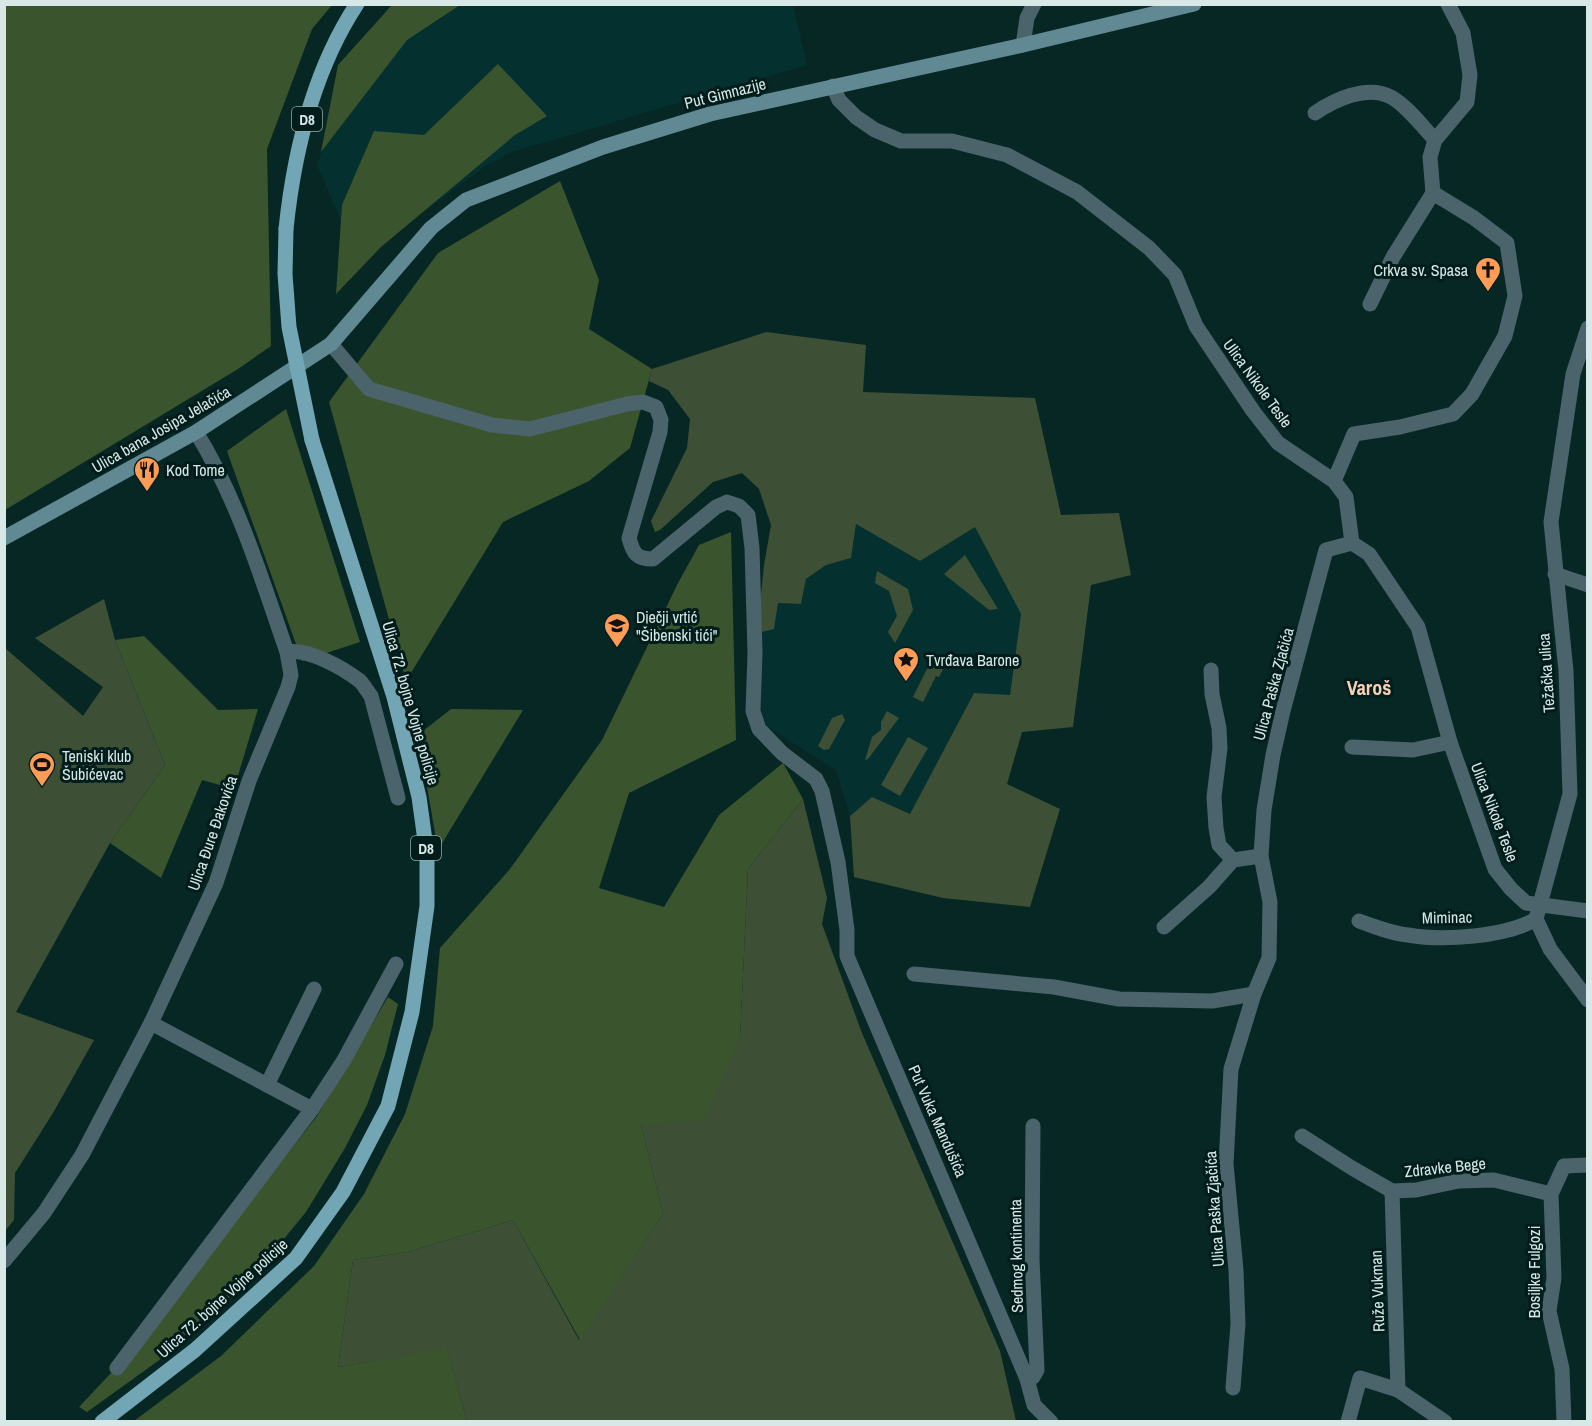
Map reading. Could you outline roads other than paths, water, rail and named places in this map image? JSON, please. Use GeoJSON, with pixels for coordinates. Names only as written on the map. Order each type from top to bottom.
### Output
{"type":"FeatureCollection","features":[{"type":"Feature","properties":{"kind":"main road","name":"Ulica 72. bojne Vojne policije"},"geometry":{"type":"LineString","coordinates":[[102,1422],[195,1350],[296,1258],[343,1192],[388,1106],[412,1012],[427,906],[427,855],[419,797],[394,698],[312,440],[289,327],[285,274],[286,229],[291,186],[300,143],[312,99],[329,56],[357,4]]}},
{"type":"Feature","properties":{"kind":"street"},"geometry":{"type":"LineString","coordinates":[[1023,45],[1027,18],[1034,4]]}},
{"type":"Feature","properties":{"kind":"street","name":"Put Gimnazije"},"geometry":{"type":"LineString","coordinates":[[331,344],[431,228],[466,200],[603,147],[710,114],[1023,45],[1194,4]]}},
{"type":"Feature","properties":{"kind":"street"},"geometry":{"type":"LineString","coordinates":[[1370,304],[1393,257],[1433,193],[1430,157],[1435,140],[1467,102],[1470,75],[1463,33],[1448,4]]}},
{"type":"Feature","properties":{"kind":"street","name":"Ulica Nikole Tesle"},"geometry":{"type":"LineString","coordinates":[[833,86],[839,100],[856,117],[875,130],[901,141],[952,141],[1007,155],[1077,192],[1149,248],[1175,275],[1196,326],[1253,411],[1278,442],[1334,482],[1346,497],[1352,543],[1369,554],[1418,627],[1450,742],[1495,869],[1511,889],[1538,912]]}},
{"type":"Feature","properties":{"kind":"street"},"geometry":{"type":"LineString","coordinates":[[1315,113],[1344,97],[1365,93],[1382,94],[1391,97],[1435,140]]}},
{"type":"Feature","properties":{"kind":"street"},"geometry":{"type":"LineString","coordinates":[[1334,482],[1354,434],[1400,427],[1453,414],[1472,394],[1504,336],[1515,296],[1507,243],[1474,218],[1433,193]]}},
{"type":"Feature","properties":{"kind":"street","name":"Težačka ulica"},"geometry":{"type":"LineString","coordinates":[[1538,912],[1570,794],[1566,671],[1551,522],[1573,374],[1587,328]]}},
{"type":"Feature","properties":{"kind":"street","name":"Ulica bana Josipa Jelačića"},"geometry":{"type":"LineString","coordinates":[[4,538],[196,432],[331,344]]}},
{"type":"Feature","properties":{"kind":"street","name":"Put Vuka Mandušića"},"geometry":{"type":"LineString","coordinates":[[331,344],[369,388],[492,425],[530,429],[627,404],[643,402],[656,407],[661,420],[660,432],[628,538],[633,552],[643,559],[653,559],[716,507],[727,502],[739,506],[748,515],[752,548],[755,653],[753,711],[759,729],[782,753],[816,779],[822,791],[838,862],[847,930],[847,956],[1027,1379],[1034,1405],[1051,1422]]}},
{"type":"Feature","properties":{"kind":"street","name":"Ulica Đure Đakovića"},"geometry":{"type":"LineString","coordinates":[[4,1261],[44,1213],[82,1155],[151,1023],[216,883],[249,781],[291,675],[287,652],[237,509],[216,464],[196,432]]}},
{"type":"Feature","properties":{"kind":"street","name":"Ulica Paška Zjačića"},"geometry":{"type":"LineString","coordinates":[[1233,1388],[1238,1324],[1236,1270],[1226,1164],[1231,1069],[1254,994],[1269,958],[1270,902],[1261,856],[1264,810],[1273,755],[1326,550],[1352,543]]}},
{"type":"Feature","properties":{"kind":"street"},"geometry":{"type":"LineString","coordinates":[[1555,574],[1587,585]]}},
{"type":"Feature","properties":{"kind":"street"},"geometry":{"type":"LineString","coordinates":[[287,652],[305,652],[362,683],[371,696],[398,798]]}},
{"type":"Feature","properties":{"kind":"street"},"geometry":{"type":"LineString","coordinates":[[1210,670],[1220,748],[1214,797],[1216,828],[1219,845],[1233,860]]}},
{"type":"Feature","properties":{"kind":"street"},"geometry":{"type":"LineString","coordinates":[[1352,747],[1413,750],[1450,742]]}},
{"type":"Feature","properties":{"kind":"street"},"geometry":{"type":"LineString","coordinates":[[1164,927],[1209,887],[1233,860],[1261,856]]}},
{"type":"Feature","properties":{"kind":"street","name":"Miminac"},"geometry":{"type":"LineString","coordinates":[[1359,921],[1385,931],[1410,936],[1468,937],[1504,930],[1538,912],[1587,911]]}},
{"type":"Feature","properties":{"kind":"street"},"geometry":{"type":"LineString","coordinates":[[1538,912],[1550,949],[1587,1000]]}},
{"type":"Feature","properties":{"kind":"street"},"geometry":{"type":"LineString","coordinates":[[117,1368],[312,1109],[344,1060],[396,964]]}},
{"type":"Feature","properties":{"kind":"street"},"geometry":{"type":"LineString","coordinates":[[914,974],[1054,987],[1119,999],[1212,1001],[1254,994]]}},
{"type":"Feature","properties":{"kind":"street"},"geometry":{"type":"LineString","coordinates":[[267,1085],[314,989]]}},
{"type":"Feature","properties":{"kind":"street"},"geometry":{"type":"LineString","coordinates":[[151,1023],[312,1109]]}},
{"type":"Feature","properties":{"kind":"street","name":"Sedmog kontinenta"},"geometry":{"type":"LineString","coordinates":[[1027,1379],[1033,1377],[1037,1370],[1032,1259],[1033,1126]]}},
{"type":"Feature","properties":{"kind":"street","name":"Zdravke Bege"},"geometry":{"type":"LineString","coordinates":[[1302,1136],[1392,1191],[1416,1190],[1459,1181],[1494,1180],[1551,1194]]}},
{"type":"Feature","properties":{"kind":"street"},"geometry":{"type":"LineString","coordinates":[[1551,1194],[1564,1166],[1587,1165]]}},
{"type":"Feature","properties":{"kind":"street","name":"Ruže Vukman"},"geometry":{"type":"LineString","coordinates":[[1392,1191],[1398,1390]]}},
{"type":"Feature","properties":{"kind":"street","name":"Bosiljke Fulgozi"},"geometry":{"type":"LineString","coordinates":[[1551,1194],[1554,1278],[1549,1311],[1562,1368],[1564,1422]]}},
{"type":"Feature","properties":{"kind":"street"},"geometry":{"type":"LineString","coordinates":[[1348,1422],[1360,1378],[1398,1390],[1445,1422]]}},
{"type":"Feature","properties":{"kind":"street"},"geometry":{"type":"LineString","coordinates":[[1034,1405],[1036,1422]]}},
{"type":"Feature","properties":{"kind":"place","name":"Crkva sv. Spasa"},"geometry":{"type":"Point","coordinates":[1488,293]}},
{"type":"Feature","properties":{"kind":"place","name":"Kod Tome"},"geometry":{"type":"Point","coordinates":[147,493]}},
{"type":"Feature","properties":{"kind":"place","name":"Dječji vrtić \"Šibenski tići\""},"geometry":{"type":"Point","coordinates":[617,649]}},
{"type":"Feature","properties":{"kind":"place","name":"Tvrđava Barone"},"geometry":{"type":"Point","coordinates":[906,683]}},
{"type":"Feature","properties":{"kind":"place","name":"Teniski klub Šubićevac"},"geometry":{"type":"Point","coordinates":[42,788]}},
{"type":"Feature","properties":{"kind":"district","name":"Varoš"},"geometry":{"type":"Point","coordinates":[1369,687]}}]}
